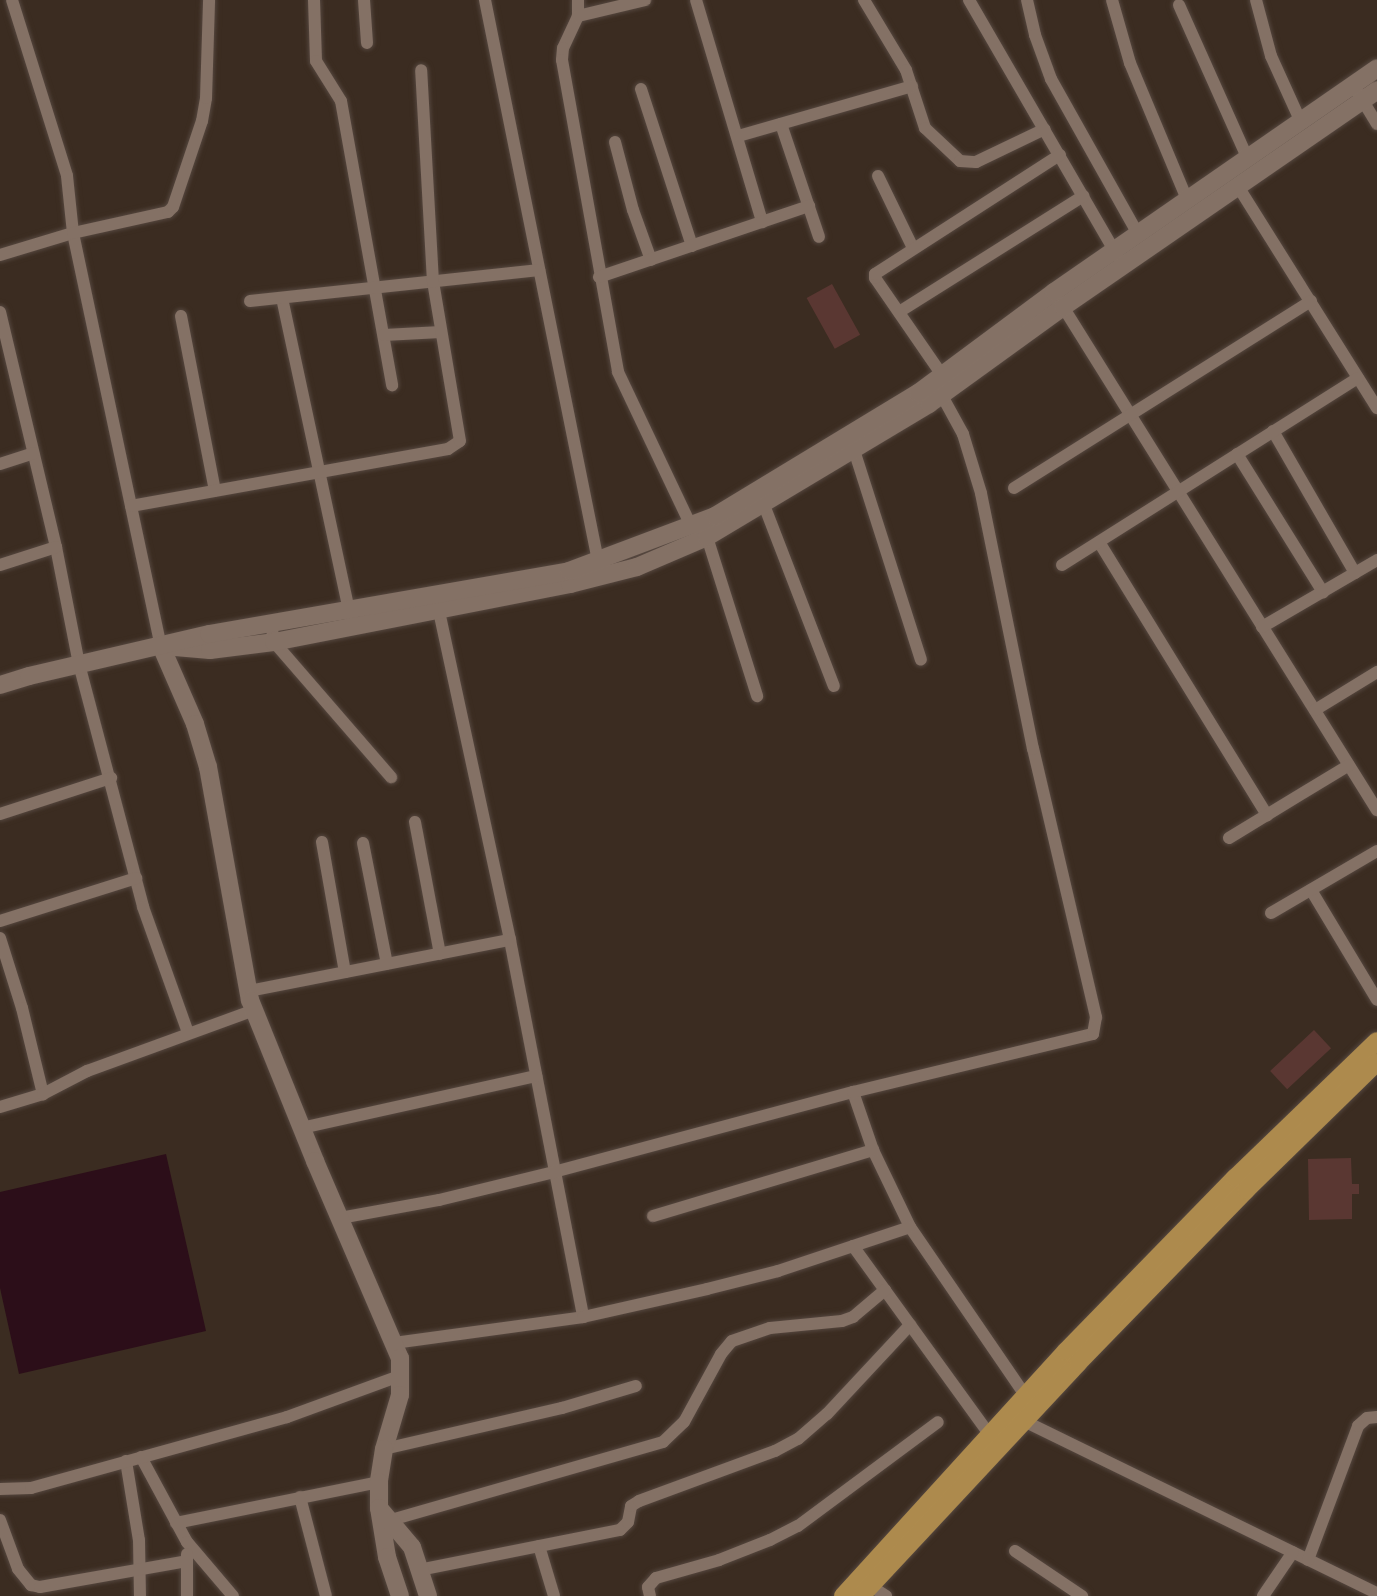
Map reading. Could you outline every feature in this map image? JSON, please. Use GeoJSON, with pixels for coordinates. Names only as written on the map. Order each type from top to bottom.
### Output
{"type":"FeatureCollection","features":[{"type":"Feature","properties":{"kind":"main road"},"geometry":{"type":"LineString","coordinates":[[869,1589],[990,1435],[1026,1395],[1235,1178],[1377,1041]]}},
{"type":"Feature","properties":{"kind":"main road"},"geometry":{"type":"LineString","coordinates":[[843,1596],[869,1589],[1024,1421],[1246,1190],[1377,1062]]}},
{"type":"Feature","properties":{"kind":"street"},"geometry":{"type":"LineString","coordinates":[[12,0],[62,158],[73,233],[161,646],[195,723],[208,767],[249,991],[301,1128],[394,1343],[402,1374],[400,1395],[384,1449],[379,1482],[385,1514],[387,1557],[400,1596]]}},
{"type":"Feature","properties":{"kind":"street"},"geometry":{"type":"LineString","coordinates":[[0,255],[73,233],[168,212],[177,202],[206,98],[209,0]]}},
{"type":"Feature","properties":{"kind":"street"},"geometry":{"type":"LineString","coordinates":[[314,0],[316,61],[341,101],[391,385]]}},
{"type":"Feature","properties":{"kind":"street"},"geometry":{"type":"LineString","coordinates":[[364,0],[367,43]]}},
{"type":"Feature","properties":{"kind":"street"},"geometry":{"type":"LineString","coordinates":[[485,0],[598,561]]}},
{"type":"Feature","properties":{"kind":"street"},"geometry":{"type":"LineString","coordinates":[[578,0],[578,16],[563,48],[562,60],[600,278],[623,387],[699,532],[757,696]]}},
{"type":"Feature","properties":{"kind":"street"},"geometry":{"type":"LineString","coordinates":[[578,16],[645,0]]}},
{"type":"Feature","properties":{"kind":"street"},"geometry":{"type":"LineString","coordinates":[[695,0],[762,222]]}},
{"type":"Feature","properties":{"kind":"street"},"geometry":{"type":"LineString","coordinates":[[864,0],[906,70],[925,128],[960,161],[976,162],[1045,129]]}},
{"type":"Feature","properties":{"kind":"street"},"geometry":{"type":"LineString","coordinates":[[969,0],[1124,266]]}},
{"type":"Feature","properties":{"kind":"street"},"geometry":{"type":"LineString","coordinates":[[1027,0],[1035,35],[1051,79],[1138,234]]}},
{"type":"Feature","properties":{"kind":"street"},"geometry":{"type":"LineString","coordinates":[[1111,0],[1130,64],[1187,199]]}},
{"type":"Feature","properties":{"kind":"street"},"geometry":{"type":"LineString","coordinates":[[1256,0],[1271,56],[1300,120]]}},
{"type":"Feature","properties":{"kind":"street"},"geometry":{"type":"LineString","coordinates":[[1179,5],[1247,157]]}},
{"type":"Feature","properties":{"kind":"street"},"geometry":{"type":"LineString","coordinates":[[437,602],[569,571],[699,532],[764,505],[942,394],[1059,300],[1114,250],[1377,68]]}},
{"type":"Feature","properties":{"kind":"street"},"geometry":{"type":"LineString","coordinates":[[131,506],[456,447],[460,434],[433,282],[421,70]]}},
{"type":"Feature","properties":{"kind":"street"},"geometry":{"type":"LineString","coordinates":[[1352,83],[1370,95],[1377,124]]}},
{"type":"Feature","properties":{"kind":"street"},"geometry":{"type":"LineString","coordinates":[[738,136],[912,86]]}},
{"type":"Feature","properties":{"kind":"street"},"geometry":{"type":"LineString","coordinates":[[641,89],[692,246]]}},
{"type":"Feature","properties":{"kind":"street"},"geometry":{"type":"LineString","coordinates":[[0,685],[79,664],[271,623],[351,617],[570,584],[637,567],[699,532],[1059,300],[1124,266],[1370,95]]}},
{"type":"Feature","properties":{"kind":"street"},"geometry":{"type":"LineString","coordinates":[[781,124],[819,236]]}},
{"type":"Feature","properties":{"kind":"street"},"geometry":{"type":"LineString","coordinates":[[615,142],[633,210],[651,260]]}},
{"type":"Feature","properties":{"kind":"street"},"geometry":{"type":"LineString","coordinates":[[942,375],[875,278],[875,274],[913,247],[1060,155]]}},
{"type":"Feature","properties":{"kind":"street"},"geometry":{"type":"LineString","coordinates":[[878,176],[913,247]]}},
{"type":"Feature","properties":{"kind":"street"},"geometry":{"type":"LineString","coordinates":[[1239,188],[1377,408]]}},
{"type":"Feature","properties":{"kind":"street"},"geometry":{"type":"LineString","coordinates":[[899,312],[1083,197]]}},
{"type":"Feature","properties":{"kind":"street"},"geometry":{"type":"LineString","coordinates":[[600,278],[809,206]]}},
{"type":"Feature","properties":{"kind":"street"},"geometry":{"type":"LineString","coordinates":[[250,301],[539,271]]}},
{"type":"Feature","properties":{"kind":"street"},"geometry":{"type":"LineString","coordinates":[[282,298],[351,617]]}},
{"type":"Feature","properties":{"kind":"street"},"geometry":{"type":"LineString","coordinates":[[1059,300],[1377,810]]}},
{"type":"Feature","properties":{"kind":"street"},"geometry":{"type":"LineString","coordinates":[[1014,488],[1311,301]]}},
{"type":"Feature","properties":{"kind":"street"},"geometry":{"type":"LineString","coordinates":[[0,312],[5,358],[33,453],[56,547],[79,664],[136,878],[188,1033]]}},
{"type":"Feature","properties":{"kind":"street"},"geometry":{"type":"LineString","coordinates":[[181,316],[215,491]]}},
{"type":"Feature","properties":{"kind":"street"},"geometry":{"type":"LineString","coordinates":[[384,335],[441,332]]}},
{"type":"Feature","properties":{"kind":"street"},"geometry":{"type":"LineString","coordinates":[[1062,565],[1358,378]]}},
{"type":"Feature","properties":{"kind":"street"},"geometry":{"type":"LineString","coordinates":[[340,1219],[439,1200],[554,1172],[853,1092],[1093,1034],[1097,1026],[1032,749],[981,494],[963,434],[942,394]]}},
{"type":"Feature","properties":{"kind":"street"},"geometry":{"type":"LineString","coordinates":[[1273,431],[1355,573]]}},
{"type":"Feature","properties":{"kind":"street"},"geometry":{"type":"LineString","coordinates":[[854,450],[921,660]]}},
{"type":"Feature","properties":{"kind":"street"},"geometry":{"type":"LineString","coordinates":[[0,464],[33,453]]}},
{"type":"Feature","properties":{"kind":"street"},"geometry":{"type":"LineString","coordinates":[[1237,454],[1323,592]]}},
{"type":"Feature","properties":{"kind":"street"},"geometry":{"type":"LineString","coordinates":[[764,505],[834,686]]}},
{"type":"Feature","properties":{"kind":"street"},"geometry":{"type":"LineString","coordinates":[[1099,542],[1267,815]]}},
{"type":"Feature","properties":{"kind":"street"},"geometry":{"type":"LineString","coordinates":[[0,565],[56,547]]}},
{"type":"Feature","properties":{"kind":"street"},"geometry":{"type":"LineString","coordinates":[[1262,626],[1377,560]]}},
{"type":"Feature","properties":{"kind":"street"},"geometry":{"type":"LineString","coordinates":[[437,602],[510,940],[583,1317]]}},
{"type":"Feature","properties":{"kind":"street"},"geometry":{"type":"LineString","coordinates":[[161,646],[210,650],[274,642],[351,617]]}},
{"type":"Feature","properties":{"kind":"street"},"geometry":{"type":"LineString","coordinates":[[271,623],[274,642],[391,777]]}},
{"type":"Feature","properties":{"kind":"street"},"geometry":{"type":"LineString","coordinates":[[1315,710],[1377,671]]}},
{"type":"Feature","properties":{"kind":"street"},"geometry":{"type":"LineString","coordinates":[[1229,838],[1349,765]]}},
{"type":"Feature","properties":{"kind":"street"},"geometry":{"type":"LineString","coordinates":[[0,814],[111,778]]}},
{"type":"Feature","properties":{"kind":"street"},"geometry":{"type":"LineString","coordinates":[[415,822],[440,954]]}},
{"type":"Feature","properties":{"kind":"street"},"geometry":{"type":"LineString","coordinates":[[321,842],[345,972]]}},
{"type":"Feature","properties":{"kind":"street"},"geometry":{"type":"LineString","coordinates":[[363,843],[387,964]]}},
{"type":"Feature","properties":{"kind":"street"},"geometry":{"type":"LineString","coordinates":[[1271,913],[1377,851]]}},
{"type":"Feature","properties":{"kind":"street"},"geometry":{"type":"LineString","coordinates":[[0,921],[136,878]]}},
{"type":"Feature","properties":{"kind":"street"},"geometry":{"type":"LineString","coordinates":[[1311,890],[1377,1000]]}},
{"type":"Feature","properties":{"kind":"street"},"geometry":{"type":"LineString","coordinates":[[0,938],[23,1008],[43,1094]]}},
{"type":"Feature","properties":{"kind":"street"},"geometry":{"type":"LineString","coordinates":[[249,991],[510,940]]}},
{"type":"Feature","properties":{"kind":"street"},"geometry":{"type":"LineString","coordinates":[[0,1107],[43,1094],[87,1071],[255,1010]]}},
{"type":"Feature","properties":{"kind":"street"},"geometry":{"type":"LineString","coordinates":[[301,1128],[536,1076]]}},
{"type":"Feature","properties":{"kind":"street"},"geometry":{"type":"LineString","coordinates":[[853,1092],[873,1150],[910,1227],[1026,1395]]}},
{"type":"Feature","properties":{"kind":"street"},"geometry":{"type":"LineString","coordinates":[[653,1216],[873,1150]]}},
{"type":"Feature","properties":{"kind":"street"},"geometry":{"type":"LineString","coordinates":[[394,1343],[583,1317],[741,1281],[910,1227]]}},
{"type":"Feature","properties":{"kind":"street"},"geometry":{"type":"LineString","coordinates":[[853,1246],[990,1435]]}},
{"type":"Feature","properties":{"kind":"street"},"geometry":{"type":"LineString","coordinates":[[385,1514],[663,1442],[684,1422],[721,1354],[732,1341],[770,1328],[842,1321],[853,1317],[885,1290]]}},
{"type":"Feature","properties":{"kind":"street"},"geometry":{"type":"LineString","coordinates":[[419,1570],[621,1530],[628,1522],[631,1506],[639,1501],[775,1451],[797,1439],[827,1414],[910,1325]]}},
{"type":"Feature","properties":{"kind":"street"},"geometry":{"type":"LineString","coordinates":[[0,1489],[31,1488],[287,1417],[402,1374]]}},
{"type":"Feature","properties":{"kind":"street"},"geometry":{"type":"LineString","coordinates":[[384,1449],[562,1408],[636,1386]]}},
{"type":"Feature","properties":{"kind":"street"},"geometry":{"type":"LineString","coordinates":[[1308,1560],[1358,1426],[1367,1418],[1377,1417]]}},
{"type":"Feature","properties":{"kind":"street"},"geometry":{"type":"LineString","coordinates":[[1024,1421],[1377,1593]]}},
{"type":"Feature","properties":{"kind":"street"},"geometry":{"type":"LineString","coordinates":[[650,1596],[648,1587],[656,1578],[719,1560],[770,1541],[798,1526],[938,1422]]}},
{"type":"Feature","properties":{"kind":"street"},"geometry":{"type":"LineString","coordinates":[[141,1457],[187,1542],[233,1596]]}},
{"type":"Feature","properties":{"kind":"street"},"geometry":{"type":"LineString","coordinates":[[126,1461],[139,1540],[140,1596]]}},
{"type":"Feature","properties":{"kind":"street"},"geometry":{"type":"LineString","coordinates":[[176,1523],[379,1482]]}},
{"type":"Feature","properties":{"kind":"street"},"geometry":{"type":"LineString","coordinates":[[300,1497],[327,1596]]}},
{"type":"Feature","properties":{"kind":"street"},"geometry":{"type":"LineString","coordinates":[[385,1514],[412,1547],[428,1596]]}},
{"type":"Feature","properties":{"kind":"street"},"geometry":{"type":"LineString","coordinates":[[0,1520],[18,1569],[31,1585],[40,1587],[187,1561]]}},
{"type":"Feature","properties":{"kind":"street"},"geometry":{"type":"LineString","coordinates":[[187,1542],[187,1596]]}},
{"type":"Feature","properties":{"kind":"street"},"geometry":{"type":"LineString","coordinates":[[539,1546],[554,1596]]}},
{"type":"Feature","properties":{"kind":"street"},"geometry":{"type":"LineString","coordinates":[[1015,1550],[1082,1596]]}},
{"type":"Feature","properties":{"kind":"street"},"geometry":{"type":"LineString","coordinates":[[1263,1596],[1293,1552]]}},
{"type":"Feature","properties":{"kind":"shaded area"},"geometry":{"type":"Polygon","coordinates":[[[166,1154],[206,1331],[19,1374],[0,1288],[0,1192],[166,1154]]]}},
{"type":"Feature","properties":{"kind":"building"},"geometry":{"type":"Polygon","coordinates":[[[832,284],[860,335],[835,349],[807,298],[832,284]]]}},
{"type":"Feature","properties":{"kind":"building"},"geometry":{"type":"Polygon","coordinates":[[[1314,1030],[1331,1048],[1287,1089],[1270,1071],[1314,1030]]]}},
{"type":"Feature","properties":{"kind":"building"},"geometry":{"type":"Polygon","coordinates":[[[1351,1158],[1352,1184],[1359,1184],[1359,1194],[1352,1194],[1352,1219],[1309,1220],[1308,1159],[1351,1158]]]}}]}
